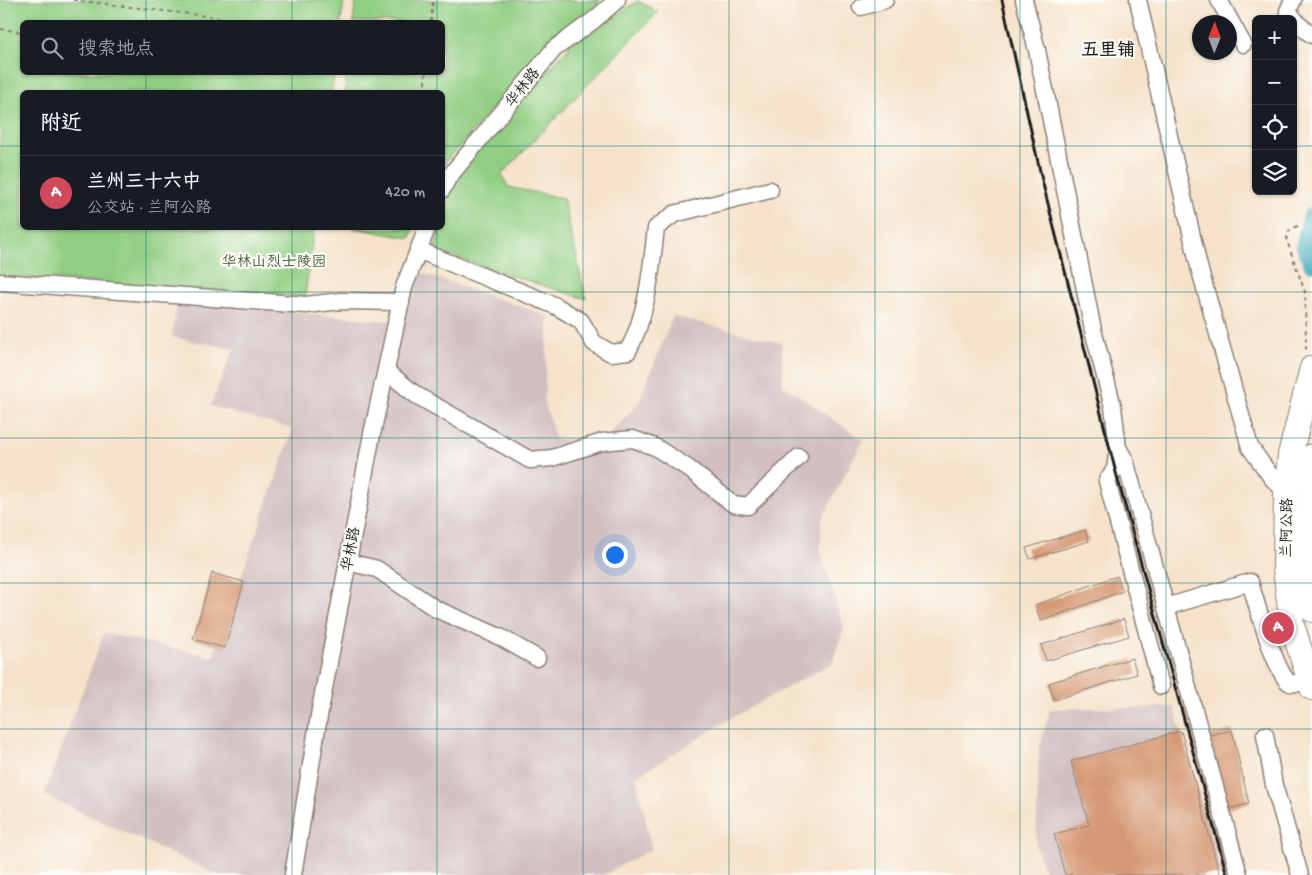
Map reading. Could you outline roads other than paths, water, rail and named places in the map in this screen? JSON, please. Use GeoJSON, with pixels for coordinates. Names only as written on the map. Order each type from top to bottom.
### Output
{"type":"FeatureCollection","features":[{"type":"Feature","properties":{"kind":"highway","name":"兰阿公路"},"geometry":{"type":"LineString","coordinates":[[1310,363],[1290,456],[1297,499],[1301,567],[1312,610]]}},
{"type":"Feature","properties":{"kind":"highway","name":"兰阿公路"},"geometry":{"type":"LineString","coordinates":[[1297,499],[1312,456]]}},
{"type":"Feature","properties":{"kind":"highway","name":"兰阿公路"},"geometry":{"type":"LineString","coordinates":[[1301,567],[1292,625],[1311,685]]}},
{"type":"Feature","properties":{"kind":"street","name":"华林路"},"geometry":{"type":"LineString","coordinates":[[445,184],[554,48],[594,20],[617,0]]}},
{"type":"Feature","properties":{"kind":"street"},"geometry":{"type":"LineString","coordinates":[[861,6],[885,0]]}},
{"type":"Feature","properties":{"kind":"street"},"geometry":{"type":"LineString","coordinates":[[1024,0],[1037,50],[1093,330],[1113,407],[1118,448],[1115,468],[1107,481],[1161,686]]}},
{"type":"Feature","properties":{"kind":"street"},"geometry":{"type":"LineString","coordinates":[[1138,0],[1199,267],[1250,448],[1297,499]]}},
{"type":"Feature","properties":{"kind":"street"},"geometry":{"type":"LineString","coordinates":[[1218,0],[1243,44]]}},
{"type":"Feature","properties":{"kind":"street"},"geometry":{"type":"LineString","coordinates":[[1293,0],[1288,11],[1310,35]]}},
{"type":"Feature","properties":{"kind":"street"},"geometry":{"type":"LineString","coordinates":[[418,250],[556,306],[582,321],[594,343],[611,353],[628,351],[639,330],[650,282],[656,228],[674,214],[770,190]]}},
{"type":"Feature","properties":{"kind":"street","name":"华林路"},"geometry":{"type":"LineString","coordinates":[[293,875],[317,728],[386,371],[401,302],[426,230]]}},
{"type":"Feature","properties":{"kind":"street"},"geometry":{"type":"LineString","coordinates":[[0,282],[306,305],[341,300],[401,302]]}},
{"type":"Feature","properties":{"kind":"street"},"geometry":{"type":"LineString","coordinates":[[386,371],[416,395],[530,460],[552,458],[602,442],[633,439],[655,446],[688,468],[734,504],[748,506],[799,457]]}},
{"type":"Feature","properties":{"kind":"street"},"geometry":{"type":"LineString","coordinates":[[1118,448],[1125,460],[1239,875]]}},
{"type":"Feature","properties":{"kind":"street"},"geometry":{"type":"LineString","coordinates":[[348,562],[377,569],[436,609],[484,629],[538,658]]}},
{"type":"Feature","properties":{"kind":"street"},"geometry":{"type":"LineString","coordinates":[[1166,606],[1250,582],[1277,665],[1285,679],[1292,683],[1311,685]]}},
{"type":"Feature","properties":{"kind":"street"},"geometry":{"type":"LineString","coordinates":[[1265,735],[1274,785],[1300,875]]}},
{"type":"Feature","properties":{"kind":"waterway"},"geometry":{"type":"LineString","coordinates":[[1312,217],[1305,245],[1312,262]]}},
{"type":"Feature","properties":{"kind":"railway"},"geometry":{"type":"LineString","coordinates":[[1002,0],[1042,180],[1115,469],[1227,875]]}},
{"type":"Feature","properties":{"kind":"place","name":"兰州三十六中"},"geometry":{"type":"Point","coordinates":[1278,628]}},
{"type":"Feature","properties":{"kind":"district","name":"五里铺"},"geometry":{"type":"Point","coordinates":[1108,49]}},
{"type":"Feature","properties":{"kind":"park label","name":"华林山烈士陵园"},"geometry":{"type":"Point","coordinates":[274,261]}}]}
